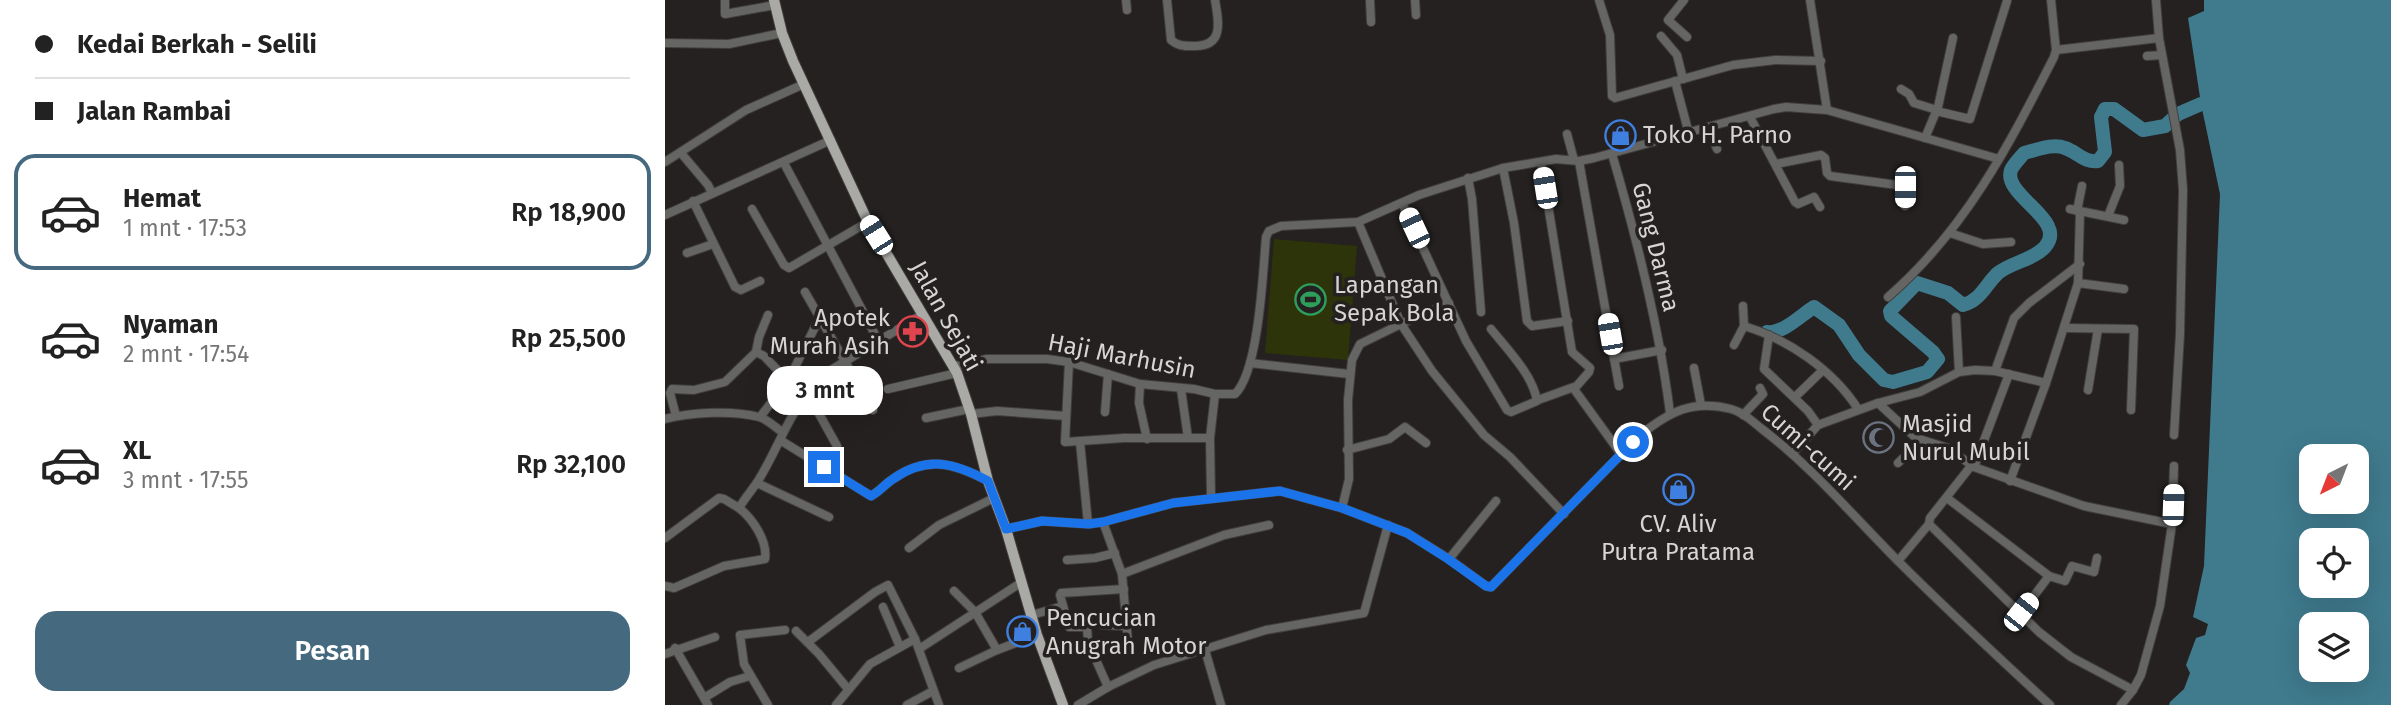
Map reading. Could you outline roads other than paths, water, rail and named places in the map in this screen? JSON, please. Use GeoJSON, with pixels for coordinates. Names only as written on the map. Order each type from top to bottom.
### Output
{"type":"FeatureCollection","features":[{"type":"Feature","properties":{"kind":"main road","name":"Jalan Sejati"},"geometry":{"type":"LineString","coordinates":[[774,3],[782,33],[868,222],[955,369],[1037,635],[1063,705]]}},
{"type":"Feature","properties":{"kind":"street"},"geometry":{"type":"LineString","coordinates":[[1167,0],[1171,40],[1182,46],[1203,46],[1212,41],[1218,29],[1215,0]]}},
{"type":"Feature","properties":{"kind":"street"},"geometry":{"type":"LineString","coordinates":[[1370,0],[1371,22]]}},
{"type":"Feature","properties":{"kind":"street"},"geometry":{"type":"LineString","coordinates":[[1415,0],[1416,15]]}},
{"type":"Feature","properties":{"kind":"street"},"geometry":{"type":"LineString","coordinates":[[1599,0],[1610,35],[1612,96],[1617,99],[1733,65],[1775,60],[1821,61]]}},
{"type":"Feature","properties":{"kind":"street"},"geometry":{"type":"LineString","coordinates":[[1684,0],[1668,20],[1687,37]]}},
{"type":"Feature","properties":{"kind":"street"},"geometry":{"type":"LineString","coordinates":[[1798,0],[1810,0],[1827,110]]}},
{"type":"Feature","properties":{"kind":"street"},"geometry":{"type":"LineString","coordinates":[[1888,297],[1919,270],[1950,233],[1983,187],[1999,159],[2056,50],[2051,0]]}},
{"type":"Feature","properties":{"kind":"street"},"geometry":{"type":"LineString","coordinates":[[2156,0],[2159,38],[2176,131],[2183,190],[2180,334],[2174,435]]}},
{"type":"Feature","properties":{"kind":"street"},"geometry":{"type":"LineString","coordinates":[[725,1],[725,14],[774,3]]}},
{"type":"Feature","properties":{"kind":"street"},"geometry":{"type":"LineString","coordinates":[[1901,89],[1909,94],[1914,103],[1970,119],[2007,1]]}},
{"type":"Feature","properties":{"kind":"street"},"geometry":{"type":"LineString","coordinates":[[665,43],[729,44],[782,33]]}},
{"type":"Feature","properties":{"kind":"street"},"geometry":{"type":"LineString","coordinates":[[1661,37],[1677,55],[1689,134]]}},
{"type":"Feature","properties":{"kind":"street"},"geometry":{"type":"LineString","coordinates":[[1925,138],[1937,111],[1953,38]]}},
{"type":"Feature","properties":{"kind":"street"},"geometry":{"type":"LineString","coordinates":[[2056,50],[2159,38]]}},
{"type":"Feature","properties":{"kind":"street"},"geometry":{"type":"LineString","coordinates":[[2147,56],[2162,55]]}},
{"type":"Feature","properties":{"kind":"street"},"geometry":{"type":"LineString","coordinates":[[665,162],[746,110],[804,84]]}},
{"type":"Feature","properties":{"kind":"street","name":"Haji Marhusin"},"geometry":{"type":"LineString","coordinates":[[888,389],[987,359],[1023,358],[1069,362],[1140,384],[1235,394],[1243,385],[1254,347],[1267,233],[1281,226],[1358,222],[1468,178],[1503,168],[1556,159],[1576,160],[1612,154],[1786,107],[1827,110],[1999,159]]}},
{"type":"Feature","properties":{"kind":"street"},"geometry":{"type":"LineString","coordinates":[[1750,117],[1796,203],[1815,197],[1820,207]]}},
{"type":"Feature","properties":{"kind":"street"},"geometry":{"type":"LineString","coordinates":[[1708,128],[1717,149]]}},
{"type":"Feature","properties":{"kind":"street"},"geometry":{"type":"LineString","coordinates":[[1567,134],[1576,160],[1619,386]]}},
{"type":"Feature","properties":{"kind":"street"},"geometry":{"type":"LineString","coordinates":[[665,215],[831,140]]}},
{"type":"Feature","properties":{"kind":"street"},"geometry":{"type":"LineString","coordinates":[[681,153],[701,175],[712,193]]}},
{"type":"Feature","properties":{"kind":"street","name":"Gang Darma"},"geometry":{"type":"LineString","coordinates":[[1612,154],[1662,350],[1670,413]]}},
{"type":"Feature","properties":{"kind":"street"},"geometry":{"type":"LineString","coordinates":[[1776,164],[1821,155],[1825,158],[1830,176],[1905,186],[1905,206]]}},
{"type":"Feature","properties":{"kind":"street"},"geometry":{"type":"LineString","coordinates":[[1402,203],[1466,341],[1507,410],[1511,412],[1574,387],[1590,368],[1572,354],[1541,162]]}},
{"type":"Feature","properties":{"kind":"street"},"geometry":{"type":"LineString","coordinates":[[784,163],[878,340]]}},
{"type":"Feature","properties":{"kind":"street"},"geometry":{"type":"LineString","coordinates":[[2108,216],[2120,187],[2119,164]]}},
{"type":"Feature","properties":{"kind":"street"},"geometry":{"type":"LineString","coordinates":[[1503,168],[1514,223],[1527,321],[1532,326],[1567,321]]}},
{"type":"Feature","properties":{"kind":"street"},"geometry":{"type":"LineString","coordinates":[[1468,178],[1481,312]]}},
{"type":"Feature","properties":{"kind":"street"},"geometry":{"type":"LineString","coordinates":[[2010,481],[2065,328],[2078,283],[2080,264],[2076,211],[2082,186]]}},
{"type":"Feature","properties":{"kind":"street"},"geometry":{"type":"LineString","coordinates":[[693,201],[737,289],[741,290],[760,281]]}},
{"type":"Feature","properties":{"kind":"street"},"geometry":{"type":"LineString","coordinates":[[752,209],[786,266],[791,267],[868,222]]}},
{"type":"Feature","properties":{"kind":"street"},"geometry":{"type":"LineString","coordinates":[[2076,211],[2124,220]]}},
{"type":"Feature","properties":{"kind":"street"},"geometry":{"type":"LineString","coordinates":[[1358,222],[1401,324],[1432,371],[1484,435],[1510,457],[1564,514]]}},
{"type":"Feature","properties":{"kind":"street"},"geometry":{"type":"LineString","coordinates":[[1950,233],[1974,243],[2011,242]]}},
{"type":"Feature","properties":{"kind":"street"},"geometry":{"type":"LineString","coordinates":[[687,253],[713,244]]}},
{"type":"Feature","properties":{"kind":"street"},"geometry":{"type":"LineString","coordinates":[[1995,371],[2014,318],[2029,303],[2080,264]]}},
{"type":"Feature","properties":{"kind":"street"},"geometry":{"type":"LineString","coordinates":[[2078,283],[2123,289]]}},
{"type":"Feature","properties":{"kind":"street"},"geometry":{"type":"LineString","coordinates":[[805,292],[873,410]]}},
{"type":"Feature","properties":{"kind":"street"},"geometry":{"type":"LineString","coordinates":[[1342,508],[1349,479],[1349,374],[1355,351],[1360,344],[1449,303]]}},
{"type":"Feature","properties":{"kind":"street"},"geometry":{"type":"LineString","coordinates":[[1734,345],[1744,326],[1743,306]]}},
{"type":"Feature","properties":{"kind":"street"},"geometry":{"type":"LineString","coordinates":[[739,508],[757,483],[790,416],[826,373],[923,314]]}},
{"type":"Feature","properties":{"kind":"street"},"geometry":{"type":"LineString","coordinates":[[676,416],[670,393],[672,389],[694,390],[725,383],[756,352],[768,315]]}},
{"type":"Feature","properties":{"kind":"street"},"geometry":{"type":"LineString","coordinates":[[760,417],[788,381],[820,317]]}},
{"type":"Feature","properties":{"kind":"street"},"geometry":{"type":"LineString","coordinates":[[1956,317],[1959,372]]}},
{"type":"Feature","properties":{"kind":"street"},"geometry":{"type":"LineString","coordinates":[[1744,326],[1795,349],[1841,386],[1858,409]]}},
{"type":"Feature","properties":{"kind":"street"},"geometry":{"type":"LineString","coordinates":[[2065,328],[2134,329],[2130,410]]}},
{"type":"Feature","properties":{"kind":"street"},"geometry":{"type":"LineString","coordinates":[[1491,329],[1517,362],[1538,400]]}},
{"type":"Feature","properties":{"kind":"street"},"geometry":{"type":"LineString","coordinates":[[2088,390],[2098,329]]}},
{"type":"Feature","properties":{"kind":"street"},"geometry":{"type":"LineString","coordinates":[[1769,335],[1764,369],[1795,397],[1818,425]]}},
{"type":"Feature","properties":{"kind":"street"},"geometry":{"type":"LineString","coordinates":[[1614,359],[1662,350]]}},
{"type":"Feature","properties":{"kind":"street"},"geometry":{"type":"LineString","coordinates":[[756,352],[764,356],[788,381]]}},
{"type":"Feature","properties":{"kind":"street"},"geometry":{"type":"LineString","coordinates":[[1069,362],[1065,442],[1124,438],[1210,438]]}},
{"type":"Feature","properties":{"kind":"street"},"geometry":{"type":"LineString","coordinates":[[1250,363],[1349,374]]}},
{"type":"Feature","properties":{"kind":"street"},"geometry":{"type":"LineString","coordinates":[[1694,368],[1701,405]]}},
{"type":"Feature","properties":{"kind":"street"},"geometry":{"type":"LineString","coordinates":[[1795,397],[1823,370]]}},
{"type":"Feature","properties":{"kind":"street"},"geometry":{"type":"LineString","coordinates":[[1793,453],[1818,425],[1858,409],[1920,392],[1959,372],[1995,371],[2046,383]]}},
{"type":"Feature","properties":{"kind":"street"},"geometry":{"type":"LineString","coordinates":[[1105,412],[1108,374]]}},
{"type":"Feature","properties":{"kind":"street"},"geometry":{"type":"LineString","coordinates":[[1898,561],[1973,466],[2008,374]]}},
{"type":"Feature","properties":{"kind":"street"},"geometry":{"type":"LineString","coordinates":[[1140,384],[1139,403],[1147,439]]}},
{"type":"Feature","properties":{"kind":"street"},"geometry":{"type":"LineString","coordinates":[[1574,387],[1621,454]]}},
{"type":"Feature","properties":{"kind":"street"},"geometry":{"type":"LineString","coordinates":[[1181,388],[1188,438]]}},
{"type":"Feature","properties":{"kind":"street"},"geometry":{"type":"LineString","coordinates":[[1744,415],[1763,394],[1759,388]]}},
{"type":"Feature","properties":{"kind":"street"},"geometry":{"type":"LineString","coordinates":[[808,394],[837,446]]}},
{"type":"Feature","properties":{"kind":"street"},"geometry":{"type":"LineString","coordinates":[[1211,497],[1210,438],[1215,394]]}},
{"type":"Feature","properties":{"kind":"street"},"geometry":{"type":"LineString","coordinates":[[1878,403],[1911,435],[1948,449],[1973,466],[2084,506],[2172,524]]}},
{"type":"Feature","properties":{"kind":"street","name":"Cumi-cumi"},"geometry":{"type":"LineString","coordinates":[[1006,529],[1042,521],[1089,524],[1173,503],[1211,497],[1271,491],[1293,492],[1407,533],[1491,587],[1639,436],[1670,413],[1701,405],[1731,409],[1744,415],[1793,453],[1898,561],[2050,705]]}},
{"type":"Feature","properties":{"kind":"street"},"geometry":{"type":"LineString","coordinates":[[926,418],[997,411],[1066,416]]}},
{"type":"Feature","properties":{"kind":"street"},"geometry":{"type":"LineString","coordinates":[[665,419],[710,412],[760,417],[781,436],[871,496],[896,476],[926,464],[961,467],[988,481]]}},
{"type":"Feature","properties":{"kind":"street"},"geometry":{"type":"LineString","coordinates":[[1347,450],[1389,439],[1405,427],[1426,443]]}},
{"type":"Feature","properties":{"kind":"street"},"geometry":{"type":"LineString","coordinates":[[1898,463],[1922,440]]}},
{"type":"Feature","properties":{"kind":"street"},"geometry":{"type":"LineString","coordinates":[[1080,442],[1089,524]]}},
{"type":"Feature","properties":{"kind":"street"},"geometry":{"type":"LineString","coordinates":[[2121,705],[2141,675],[2160,606],[2172,524],[2174,466]]}},
{"type":"Feature","properties":{"kind":"street"},"geometry":{"type":"LineString","coordinates":[[757,483],[829,517]]}},
{"type":"Feature","properties":{"kind":"street"},"geometry":{"type":"LineString","coordinates":[[665,538],[719,498],[752,518],[765,551],[765,559],[724,566],[674,588],[665,586]]}},
{"type":"Feature","properties":{"kind":"street"},"geometry":{"type":"LineString","coordinates":[[909,548],[939,525],[994,498]]}},
{"type":"Feature","properties":{"kind":"street"},"geometry":{"type":"LineString","coordinates":[[1947,498],[2049,576],[2065,581],[2072,566],[2094,572],[2097,558]]}},
{"type":"Feature","properties":{"kind":"street"},"geometry":{"type":"LineString","coordinates":[[1448,559],[1496,501]]}},
{"type":"Feature","properties":{"kind":"street"},"geometry":{"type":"LineString","coordinates":[[1103,522],[1122,574],[1128,642]]}},
{"type":"Feature","properties":{"kind":"street"},"geometry":{"type":"LineString","coordinates":[[1929,524],[2039,632],[2071,657],[2133,690]]}},
{"type":"Feature","properties":{"kind":"street"},"geometry":{"type":"LineString","coordinates":[[1122,574],[1224,535],[1269,525]]}},
{"type":"Feature","properties":{"kind":"street"},"geometry":{"type":"LineString","coordinates":[[1078,705],[1154,665],[1266,630],[1364,613],[1388,525]]}},
{"type":"Feature","properties":{"kind":"street"},"geometry":{"type":"LineString","coordinates":[[1067,560],[1115,553]]}},
{"type":"Feature","properties":{"kind":"street"},"geometry":{"type":"LineString","coordinates":[[2021,612],[2049,576]]}},
{"type":"Feature","properties":{"kind":"street"},"geometry":{"type":"LineString","coordinates":[[919,649],[1022,582]]}},
{"type":"Feature","properties":{"kind":"street"},"geometry":{"type":"LineString","coordinates":[[809,642],[885,585],[891,588],[915,639],[939,705]]}},
{"type":"Feature","properties":{"kind":"street"},"geometry":{"type":"LineString","coordinates":[[1108,687],[1088,642],[1087,627],[1069,626],[1061,593],[1124,589]]}},
{"type":"Feature","properties":{"kind":"street"},"geometry":{"type":"LineString","coordinates":[[954,591],[975,612],[997,650]]}},
{"type":"Feature","properties":{"kind":"street"},"geometry":{"type":"LineString","coordinates":[[1032,615],[1063,606]]}},
{"type":"Feature","properties":{"kind":"street"},"geometry":{"type":"LineString","coordinates":[[883,607],[900,647]]}},
{"type":"Feature","properties":{"kind":"street"},"geometry":{"type":"LineString","coordinates":[[1103,625],[1127,626]]}},
{"type":"Feature","properties":{"kind":"street"},"geometry":{"type":"LineString","coordinates":[[768,705],[744,664],[740,635],[785,630]]}},
{"type":"Feature","properties":{"kind":"street"},"geometry":{"type":"LineString","coordinates":[[796,631],[809,642],[848,689]]}},
{"type":"Feature","properties":{"kind":"street"},"geometry":{"type":"LineString","coordinates":[[959,668],[1037,635]]}},
{"type":"Feature","properties":{"kind":"street"},"geometry":{"type":"LineString","coordinates":[[665,653],[715,637]]}},
{"type":"Feature","properties":{"kind":"street"},"geometry":{"type":"LineString","coordinates":[[836,705],[870,664],[915,639]]}},
{"type":"Feature","properties":{"kind":"street"},"geometry":{"type":"LineString","coordinates":[[675,649],[706,702],[730,682],[750,676]]}},
{"type":"Feature","properties":{"kind":"street"},"geometry":{"type":"LineString","coordinates":[[1206,650],[1220,705]]}},
{"type":"Feature","properties":{"kind":"street"},"geometry":{"type":"LineString","coordinates":[[907,705],[933,691]]}},
{"type":"Feature","properties":{"kind":"water"},"geometry":{"type":"Polygon","coordinates":[[[2204,0],[2391,0],[2391,705],[2169,705],[2184,689],[2190,673],[2186,665],[2196,638],[2205,635],[2208,624],[2193,617],[2204,566],[2220,194],[2201,104],[2188,18],[2204,11],[2204,0]]]}},
{"type":"Feature","properties":{"kind":"waterway"},"geometry":{"type":"LineString","coordinates":[[1767,332],[1785,327],[1814,307],[1839,325],[1859,355],[1884,380],[1893,382],[1927,372],[1938,359],[1891,316],[1890,311],[1917,283],[1948,293],[1963,305],[1969,303],[1998,273],[2035,255],[2045,247],[2050,237],[2049,227],[2011,180],[2011,170],[2024,153],[2055,146],[2098,161],[2105,152],[2101,117],[2105,109],[2114,109],[2143,130],[2165,126],[2178,114],[2201,104],[2218,102]]}},
{"type":"Feature","properties":{"kind":"place","name":"Toko H. Parno"},"geometry":{"type":"Point","coordinates":[1620,135]}},
{"type":"Feature","properties":{"kind":"place","name":"Lapangan Sepak Bola"},"geometry":{"type":"Point","coordinates":[1311,299]}},
{"type":"Feature","properties":{"kind":"place","name":"Apotek Murah Asih"},"geometry":{"type":"Point","coordinates":[913,332]}},
{"type":"Feature","properties":{"kind":"place","name":"Masjid Nurul Mubil"},"geometry":{"type":"Point","coordinates":[1879,438]}},
{"type":"Feature","properties":{"kind":"place","name":"CV. Aliv Putra Pratama"},"geometry":{"type":"Point","coordinates":[1678,490]}},
{"type":"Feature","properties":{"kind":"place","name":"Pencucian Anugrah Motor"},"geometry":{"type":"Point","coordinates":[1023,632]}}]}
